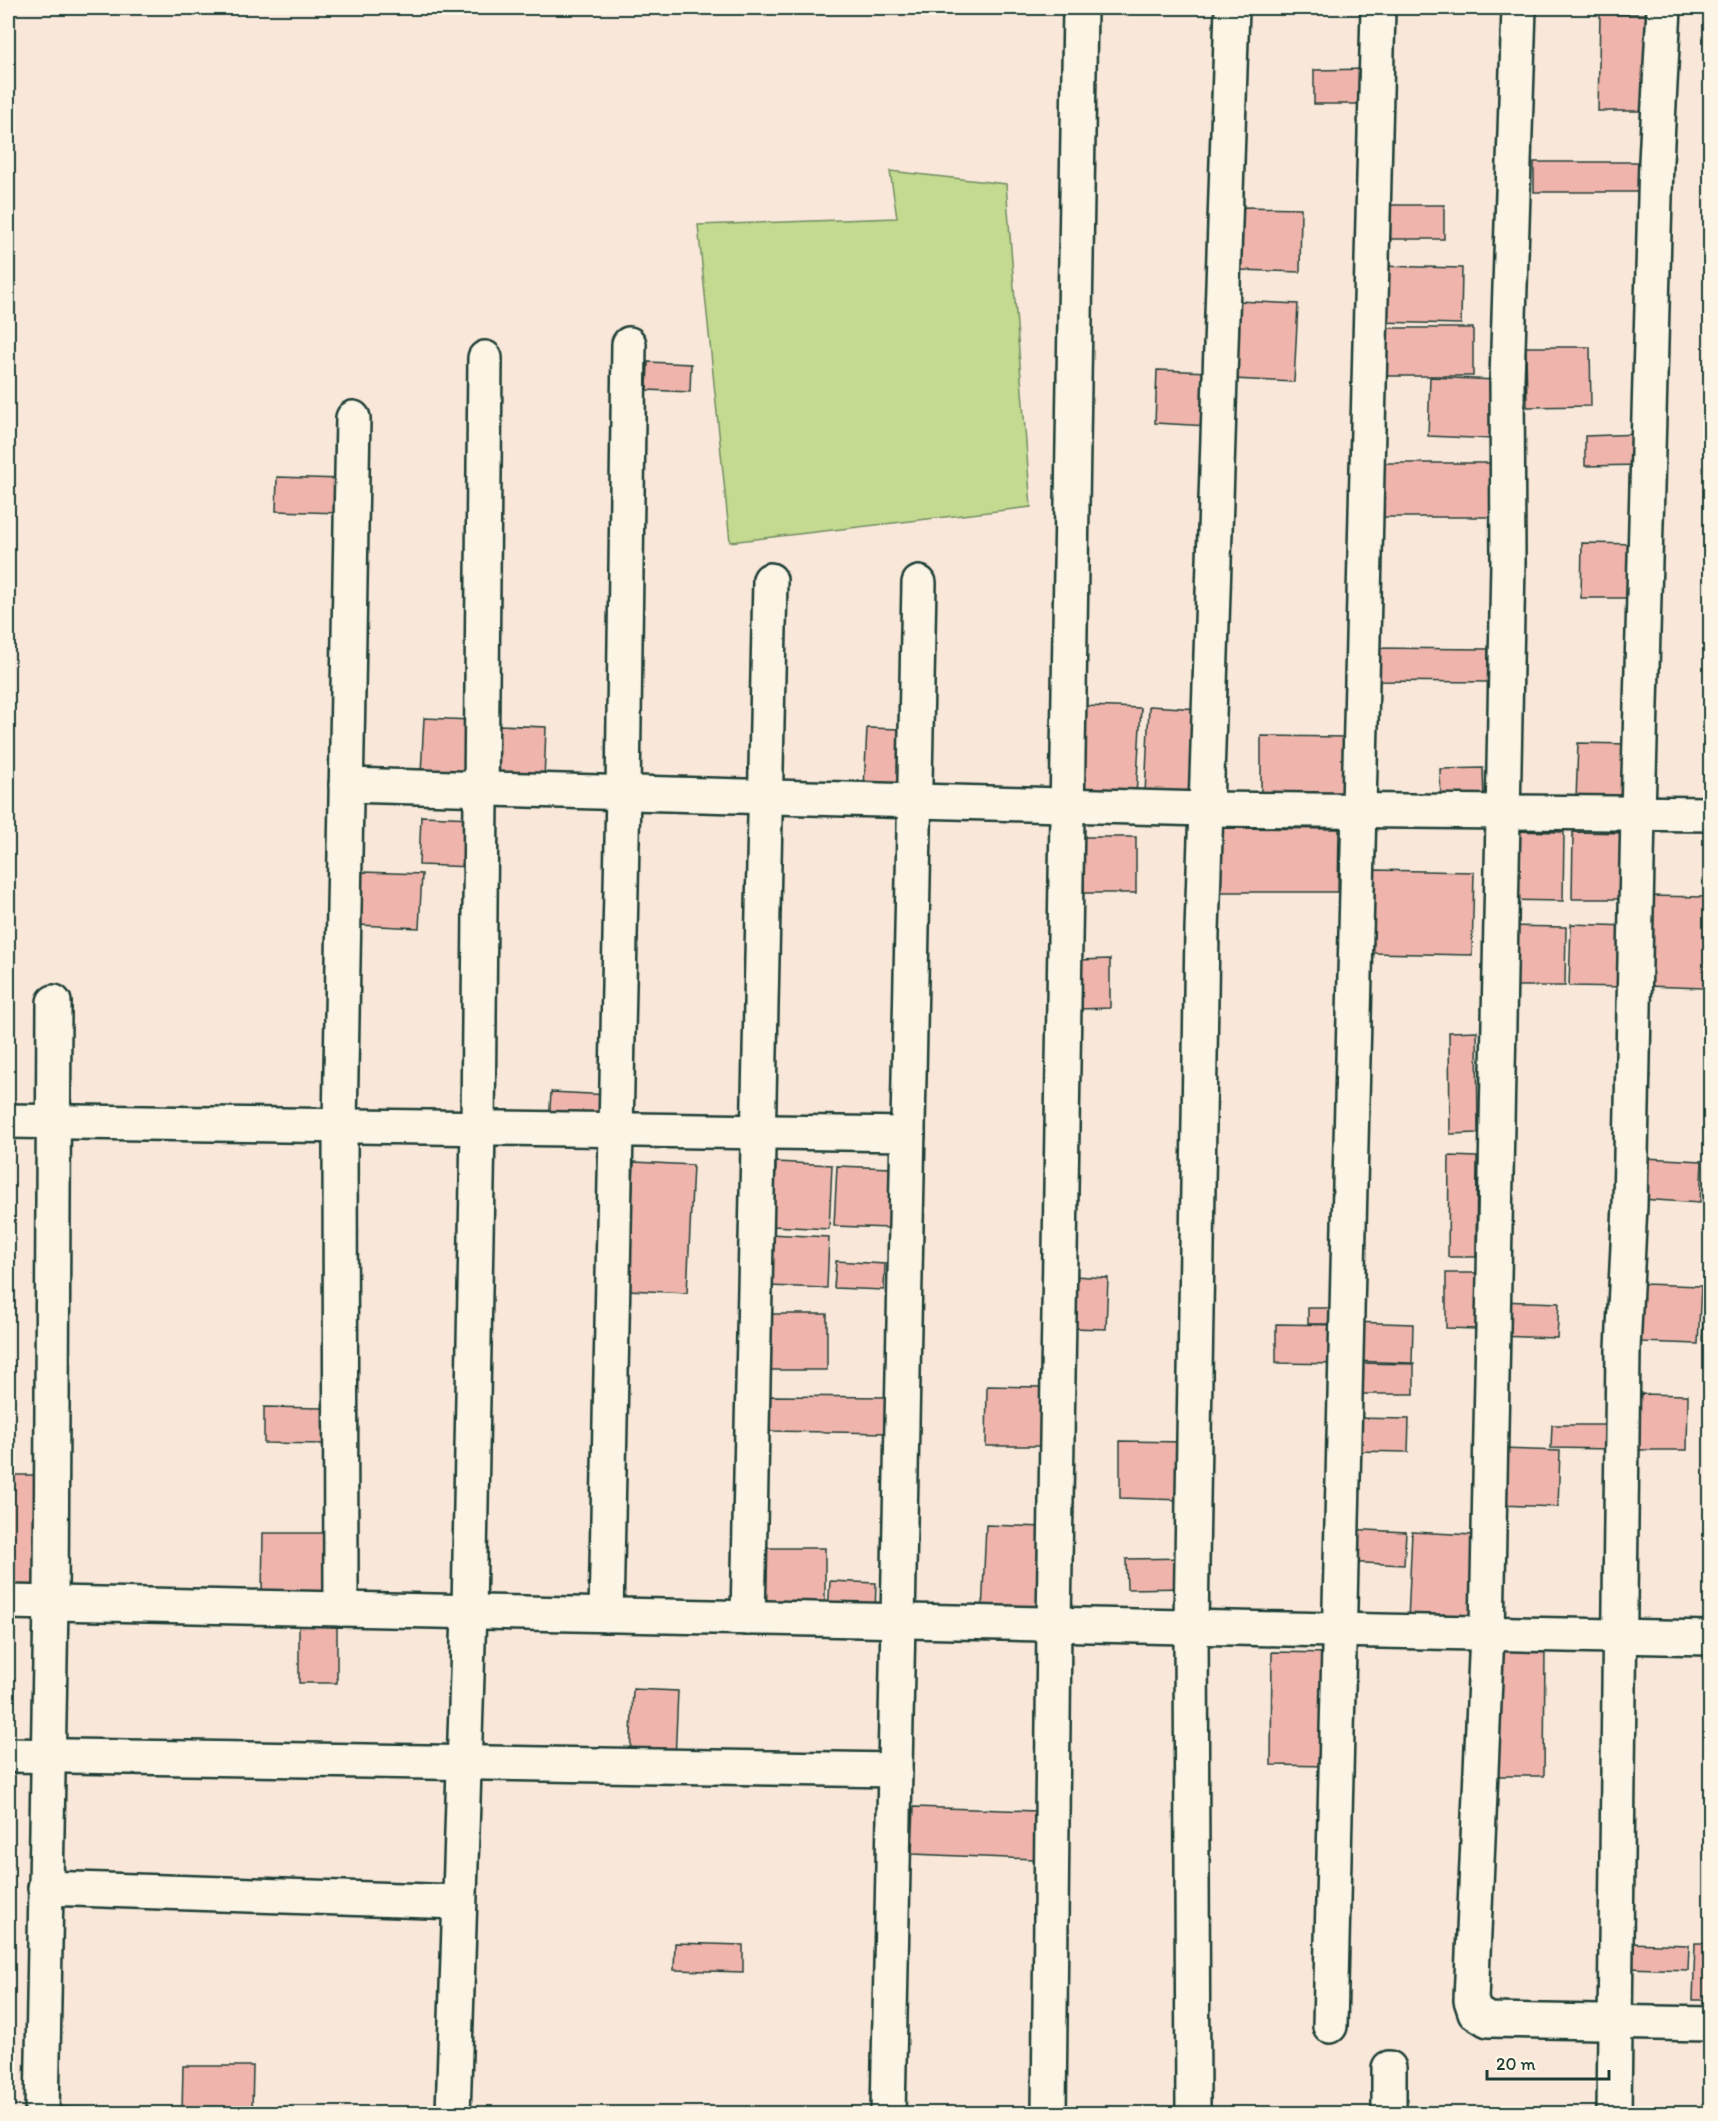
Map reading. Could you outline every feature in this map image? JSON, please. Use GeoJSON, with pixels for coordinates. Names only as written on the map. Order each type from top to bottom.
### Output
{"type":"FeatureCollection","features":[{"type":"Feature","properties":{"kind":"street"},"geometry":{"type":"LineString","coordinates":[[1049,2114],[1054,1624],[1069,805],[1080,8]]}},
{"type":"Feature","properties":{"kind":"street"},"geometry":{"type":"LineString","coordinates":[[1193,2114],[1191,1627],[1205,810],[1232,8]]}},
{"type":"Feature","properties":{"kind":"street"},"geometry":{"type":"LineString","coordinates":[[1330,2026],[1378,8]]}},
{"type":"Feature","properties":{"kind":"street"},"geometry":{"type":"LineString","coordinates":[[1519,8],[1508,379],[1508,562],[1487,1633],[1471,2000],[1475,2012],[1488,2020],[1710,2024]]}},
{"type":"Feature","properties":{"kind":"street"},"geometry":{"type":"LineString","coordinates":[[1614,2114],[1623,1348],[1630,1205],[1656,161],[1664,8]]}},
{"type":"Feature","properties":{"kind":"street"},"geometry":{"type":"LineString","coordinates":[[606,1615],[623,792],[629,344]]}},
{"type":"Feature","properties":{"kind":"street"},"geometry":{"type":"LineString","coordinates":[[453,2114],[469,1612],[478,1128],[485,358]]}},
{"type":"Feature","properties":{"kind":"street"},"geometry":{"type":"LineString","coordinates":[[341,1609],[340,1126],[353,418]]}},
{"type":"Feature","properties":{"kind":"street"},"geometry":{"type":"LineString","coordinates":[[748,1618],[770,580]]}},
{"type":"Feature","properties":{"kind":"street"},"geometry":{"type":"LineString","coordinates":[[888,2114],[919,584]]}},
{"type":"Feature","properties":{"kind":"street"},"geometry":{"type":"LineString","coordinates":[[346,784],[1205,810],[1710,813]]}},
{"type":"Feature","properties":{"kind":"street"},"geometry":{"type":"LineString","coordinates":[[42,2114],[51,1603],[54,1002]]}},
{"type":"Feature","properties":{"kind":"street"},"geometry":{"type":"LineString","coordinates":[[8,1121],[908,1134]]}},
{"type":"Feature","properties":{"kind":"street"},"geometry":{"type":"LineString","coordinates":[[8,1602],[1710,1638]]}},
{"type":"Feature","properties":{"kind":"street"},"geometry":{"type":"LineString","coordinates":[[8,1755],[895,1770]]}},
{"type":"Feature","properties":{"kind":"street"},"geometry":{"type":"LineString","coordinates":[[45,1888],[459,1902]]}},
{"type":"Feature","properties":{"kind":"street"},"geometry":{"type":"LineString","coordinates":[[1389,2068],[1389,2114]]}},
{"type":"Feature","properties":{"kind":"green space"},"geometry":{"type":"Polygon","coordinates":[[[890,171],[1006,184],[1031,507],[730,542],[698,225],[897,218],[890,171]]]}},
{"type":"Feature","properties":{"kind":"building"},"geometry":{"type":"Polygon","coordinates":[[[1600,14],[1654,14],[1653,111],[1598,111],[1600,14]]]}},
{"type":"Feature","properties":{"kind":"building"},"geometry":{"type":"Polygon","coordinates":[[[1370,69],[1371,104],[1314,104],[1314,70],[1370,69]]]}},
{"type":"Feature","properties":{"kind":"building"},"geometry":{"type":"Polygon","coordinates":[[[1534,162],[1647,162],[1647,192],[1534,192],[1534,162]]]}},
{"type":"Feature","properties":{"kind":"building"},"geometry":{"type":"Polygon","coordinates":[[[1381,205],[1444,205],[1444,239],[1381,239],[1381,205]]]}},
{"type":"Feature","properties":{"kind":"building"},"geometry":{"type":"Polygon","coordinates":[[[1241,207],[1301,208],[1300,272],[1239,270],[1241,207]]]}},
{"type":"Feature","properties":{"kind":"building"},"geometry":{"type":"Polygon","coordinates":[[[1378,266],[1462,268],[1461,324],[1377,322],[1378,266]]]}},
{"type":"Feature","properties":{"kind":"building"},"geometry":{"type":"Polygon","coordinates":[[[1237,301],[1298,304],[1294,382],[1233,379],[1237,301]]]}},
{"type":"Feature","properties":{"kind":"building"},"geometry":{"type":"Polygon","coordinates":[[[1378,328],[1473,328],[1473,376],[1378,376],[1378,328]]]}},
{"type":"Feature","properties":{"kind":"building"},"geometry":{"type":"Polygon","coordinates":[[[1526,347],[1590,347],[1591,406],[1527,407],[1526,347]]]}},
{"type":"Feature","properties":{"kind":"building"},"geometry":{"type":"Polygon","coordinates":[[[648,362],[691,364],[690,392],[647,390],[648,362]]]}},
{"type":"Feature","properties":{"kind":"building"},"geometry":{"type":"Polygon","coordinates":[[[1157,370],[1210,372],[1208,426],[1155,423],[1157,370]]]}},
{"type":"Feature","properties":{"kind":"building"},"geometry":{"type":"Polygon","coordinates":[[[1430,377],[1497,380],[1494,439],[1428,436],[1430,377]]]}},
{"type":"Feature","properties":{"kind":"building"},"geometry":{"type":"Polygon","coordinates":[[[1641,434],[1642,465],[1585,466],[1585,436],[1641,434]]]}},
{"type":"Feature","properties":{"kind":"building"},"geometry":{"type":"Polygon","coordinates":[[[1372,463],[1494,463],[1494,517],[1372,517],[1372,463]]]}},
{"type":"Feature","properties":{"kind":"building"},"geometry":{"type":"Polygon","coordinates":[[[277,477],[342,479],[340,513],[276,511],[277,477]]]}},
{"type":"Feature","properties":{"kind":"building"},"geometry":{"type":"Polygon","coordinates":[[[1582,543],[1640,544],[1639,598],[1581,598],[1582,543]]]}},
{"type":"Feature","properties":{"kind":"building"},"geometry":{"type":"Polygon","coordinates":[[[1368,648],[1488,649],[1488,682],[1368,681],[1368,648]]]}},
{"type":"Feature","properties":{"kind":"building"},"geometry":{"type":"Polygon","coordinates":[[[1085,706],[1141,708],[1136,797],[1081,795],[1085,706]]]}},
{"type":"Feature","properties":{"kind":"building"},"geometry":{"type":"Polygon","coordinates":[[[1149,706],[1200,709],[1196,797],[1145,795],[1149,706]]]}},
{"type":"Feature","properties":{"kind":"building"},"geometry":{"type":"Polygon","coordinates":[[[424,718],[472,720],[470,777],[421,774],[424,718]]]}},
{"type":"Feature","properties":{"kind":"building"},"geometry":{"type":"Polygon","coordinates":[[[498,725],[546,727],[544,782],[496,780],[498,725]]]}},
{"type":"Feature","properties":{"kind":"building"},"geometry":{"type":"Polygon","coordinates":[[[867,728],[902,729],[900,789],[864,788],[867,728]]]}},
{"type":"Feature","properties":{"kind":"building"},"geometry":{"type":"Polygon","coordinates":[[[1261,736],[1349,737],[1348,805],[1261,804],[1261,736]]]}},
{"type":"Feature","properties":{"kind":"building"},"geometry":{"type":"Polygon","coordinates":[[[1578,743],[1629,744],[1628,803],[1576,801],[1578,743]]]}},
{"type":"Feature","properties":{"kind":"building"},"geometry":{"type":"Polygon","coordinates":[[[1483,768],[1484,801],[1441,802],[1440,769],[1483,768]]]}},
{"type":"Feature","properties":{"kind":"building"},"geometry":{"type":"Polygon","coordinates":[[[421,816],[475,818],[473,867],[419,865],[421,816]]]}},
{"type":"Feature","properties":{"kind":"building"},"geometry":{"type":"Polygon","coordinates":[[[1221,828],[1339,829],[1338,892],[1221,892],[1221,828]]]}},
{"type":"Feature","properties":{"kind":"building"},"geometry":{"type":"Polygon","coordinates":[[[1506,831],[1564,832],[1563,901],[1505,900],[1506,831]]]}},
{"type":"Feature","properties":{"kind":"building"},"geometry":{"type":"Polygon","coordinates":[[[1573,832],[1631,833],[1629,899],[1572,899],[1573,832]]]}},
{"type":"Feature","properties":{"kind":"building"},"geometry":{"type":"Polygon","coordinates":[[[1084,837],[1136,837],[1136,893],[1084,893],[1084,837]]]}},
{"type":"Feature","properties":{"kind":"building"},"geometry":{"type":"Polygon","coordinates":[[[1373,870],[1474,872],[1472,955],[1371,953],[1373,870]]]}},
{"type":"Feature","properties":{"kind":"building"},"geometry":{"type":"Polygon","coordinates":[[[362,872],[422,874],[419,928],[359,925],[362,872]]]}},
{"type":"Feature","properties":{"kind":"building"},"geometry":{"type":"Polygon","coordinates":[[[1647,896],[1707,897],[1704,988],[1645,986],[1647,896]]]}},
{"type":"Feature","properties":{"kind":"building"},"geometry":{"type":"Polygon","coordinates":[[[1571,924],[1629,926],[1628,987],[1569,986],[1571,924]]]}},
{"type":"Feature","properties":{"kind":"building"},"geometry":{"type":"Polygon","coordinates":[[[1507,926],[1566,927],[1565,986],[1506,986],[1507,926]]]}},
{"type":"Feature","properties":{"kind":"building"},"geometry":{"type":"Polygon","coordinates":[[[1110,959],[1110,1008],[1079,1009],[1078,960],[1110,959]]]}},
{"type":"Feature","properties":{"kind":"building"},"geometry":{"type":"Polygon","coordinates":[[[1477,1031],[1478,1133],[1450,1134],[1449,1032],[1477,1031]]]}},
{"type":"Feature","properties":{"kind":"building"},"geometry":{"type":"Polygon","coordinates":[[[551,1092],[610,1095],[608,1127],[549,1124],[551,1092]]]}},
{"type":"Feature","properties":{"kind":"building"},"geometry":{"type":"Polygon","coordinates":[[[1449,1156],[1477,1157],[1476,1257],[1448,1257],[1449,1156]]]}},
{"type":"Feature","properties":{"kind":"building"},"geometry":{"type":"Polygon","coordinates":[[[1644,1158],[1702,1161],[1700,1203],[1641,1199],[1644,1158]]]}},
{"type":"Feature","properties":{"kind":"building"},"geometry":{"type":"Polygon","coordinates":[[[634,1162],[693,1165],[687,1293],[628,1290],[634,1162]]]}},
{"type":"Feature","properties":{"kind":"building"},"geometry":{"type":"Polygon","coordinates":[[[776,1162],[832,1165],[829,1229],[773,1226],[776,1162]]]}},
{"type":"Feature","properties":{"kind":"building"},"geometry":{"type":"Polygon","coordinates":[[[837,1166],[892,1168],[890,1228],[834,1226],[837,1166]]]}},
{"type":"Feature","properties":{"kind":"building"},"geometry":{"type":"Polygon","coordinates":[[[1705,1202],[1710,1202],[1710,1234],[1706,1234],[1705,1202]]]}},
{"type":"Feature","properties":{"kind":"building"},"geometry":{"type":"Polygon","coordinates":[[[769,1234],[829,1237],[827,1288],[767,1286],[769,1234]]]}},
{"type":"Feature","properties":{"kind":"building"},"geometry":{"type":"Polygon","coordinates":[[[836,1261],[885,1264],[884,1290],[834,1288],[836,1261]]]}},
{"type":"Feature","properties":{"kind":"building"},"geometry":{"type":"Polygon","coordinates":[[[1446,1273],[1477,1273],[1477,1329],[1446,1328],[1446,1273]]]}},
{"type":"Feature","properties":{"kind":"building"},"geometry":{"type":"Polygon","coordinates":[[[1073,1276],[1108,1278],[1106,1329],[1071,1328],[1073,1276]]]}},
{"type":"Feature","properties":{"kind":"building"},"geometry":{"type":"Polygon","coordinates":[[[1643,1284],[1701,1286],[1698,1344],[1641,1342],[1643,1284]]]}},
{"type":"Feature","properties":{"kind":"building"},"geometry":{"type":"Polygon","coordinates":[[[1705,1286],[1710,1287],[1710,1342],[1702,1341],[1705,1286]]]}},
{"type":"Feature","properties":{"kind":"building"},"geometry":{"type":"Polygon","coordinates":[[[1499,1301],[1559,1303],[1557,1338],[1497,1336],[1499,1301]]]}},
{"type":"Feature","properties":{"kind":"building"},"geometry":{"type":"Polygon","coordinates":[[[1308,1308],[1331,1308],[1331,1324],[1308,1324],[1308,1308]]]}},
{"type":"Feature","properties":{"kind":"building"},"geometry":{"type":"Polygon","coordinates":[[[768,1314],[827,1314],[827,1370],[768,1370],[768,1314]]]}},
{"type":"Feature","properties":{"kind":"building"},"geometry":{"type":"Polygon","coordinates":[[[1351,1322],[1413,1324],[1412,1363],[1350,1361],[1351,1322]]]}},
{"type":"Feature","properties":{"kind":"building"},"geometry":{"type":"Polygon","coordinates":[[[1276,1324],[1342,1325],[1341,1364],[1276,1363],[1276,1324]]]}},
{"type":"Feature","properties":{"kind":"building"},"geometry":{"type":"Polygon","coordinates":[[[1354,1363],[1414,1364],[1414,1394],[1354,1394],[1354,1363]]]}},
{"type":"Feature","properties":{"kind":"building"},"geometry":{"type":"Polygon","coordinates":[[[987,1386],[1042,1387],[1041,1446],[986,1446],[987,1386]]]}},
{"type":"Feature","properties":{"kind":"building"},"geometry":{"type":"Polygon","coordinates":[[[1638,1394],[1688,1395],[1687,1450],[1638,1450],[1638,1394]]]}},
{"type":"Feature","properties":{"kind":"building"},"geometry":{"type":"Polygon","coordinates":[[[770,1396],[890,1397],[889,1433],[770,1431],[770,1396]]]}},
{"type":"Feature","properties":{"kind":"building"},"geometry":{"type":"Polygon","coordinates":[[[264,1407],[325,1408],[324,1444],[264,1443],[264,1407]]]}},
{"type":"Feature","properties":{"kind":"building"},"geometry":{"type":"Polygon","coordinates":[[[1352,1418],[1409,1419],[1408,1452],[1352,1451],[1352,1418]]]}},
{"type":"Feature","properties":{"kind":"building"},"geometry":{"type":"Polygon","coordinates":[[[1552,1425],[1613,1425],[1613,1449],[1551,1448],[1552,1425]]]}},
{"type":"Feature","properties":{"kind":"building"},"geometry":{"type":"Polygon","coordinates":[[[1120,1441],[1185,1442],[1183,1500],[1120,1498],[1120,1441]]]}},
{"type":"Feature","properties":{"kind":"building"},"geometry":{"type":"Polygon","coordinates":[[[1501,1449],[1560,1451],[1558,1507],[1499,1505],[1501,1449]]]}},
{"type":"Feature","properties":{"kind":"building"},"geometry":{"type":"Polygon","coordinates":[[[8,1475],[34,1475],[34,1587],[8,1587],[8,1475]]]}},
{"type":"Feature","properties":{"kind":"building"},"geometry":{"type":"Polygon","coordinates":[[[986,1525],[1045,1527],[1042,1616],[982,1614],[986,1525]]]}},
{"type":"Feature","properties":{"kind":"building"},"geometry":{"type":"Polygon","coordinates":[[[1346,1529],[1406,1532],[1404,1565],[1345,1562],[1346,1529]]]}},
{"type":"Feature","properties":{"kind":"building"},"geometry":{"type":"Polygon","coordinates":[[[1412,1532],[1474,1535],[1470,1623],[1408,1620],[1412,1532]]]}},
{"type":"Feature","properties":{"kind":"building"},"geometry":{"type":"Polygon","coordinates":[[[263,1533],[324,1533],[324,1596],[262,1595],[263,1533]]]}},
{"type":"Feature","properties":{"kind":"building"},"geometry":{"type":"Polygon","coordinates":[[[762,1548],[825,1548],[825,1613],[762,1613],[762,1548]]]}},
{"type":"Feature","properties":{"kind":"building"},"geometry":{"type":"Polygon","coordinates":[[[1189,1558],[1189,1588],[1127,1589],[1126,1559],[1189,1558]]]}},
{"type":"Feature","properties":{"kind":"building"},"geometry":{"type":"Polygon","coordinates":[[[830,1581],[876,1583],[875,1614],[828,1612],[830,1581]]]}},
{"type":"Feature","properties":{"kind":"building"},"geometry":{"type":"Polygon","coordinates":[[[299,1619],[337,1619],[337,1683],[299,1683],[299,1619]]]}},
{"type":"Feature","properties":{"kind":"building"},"geometry":{"type":"Polygon","coordinates":[[[1497,1648],[1545,1648],[1544,1776],[1496,1776],[1497,1648]]]}},
{"type":"Feature","properties":{"kind":"building"},"geometry":{"type":"Polygon","coordinates":[[[1272,1652],[1330,1653],[1329,1766],[1271,1765],[1272,1652]]]}},
{"type":"Feature","properties":{"kind":"building"},"geometry":{"type":"Polygon","coordinates":[[[633,1689],[678,1691],[675,1760],[630,1758],[633,1689]]]}},
{"type":"Feature","properties":{"kind":"building"},"geometry":{"type":"Polygon","coordinates":[[[914,1807],[1036,1811],[1034,1859],[912,1854],[914,1807]]]}},
{"type":"Feature","properties":{"kind":"building"},"geometry":{"type":"Polygon","coordinates":[[[675,1943],[743,1945],[743,1972],[674,1970],[675,1943]]]}},
{"type":"Feature","properties":{"kind":"building"},"geometry":{"type":"Polygon","coordinates":[[[1628,1943],[1689,1945],[1688,1970],[1627,1968],[1628,1943]]]}},
{"type":"Feature","properties":{"kind":"building"},"geometry":{"type":"Polygon","coordinates":[[[1695,1943],[1710,1943],[1710,2000],[1693,2000],[1695,1943]]]}},
{"type":"Feature","properties":{"kind":"building"},"geometry":{"type":"Polygon","coordinates":[[[183,2066],[253,2066],[252,2114],[182,2114],[183,2066]]]}},
{"type":"Feature","properties":{"kind":"building"},"geometry":{"type":"Polygon","coordinates":[[[60,2107],[103,2109],[103,2114],[59,2114],[60,2107]]]}}]}
